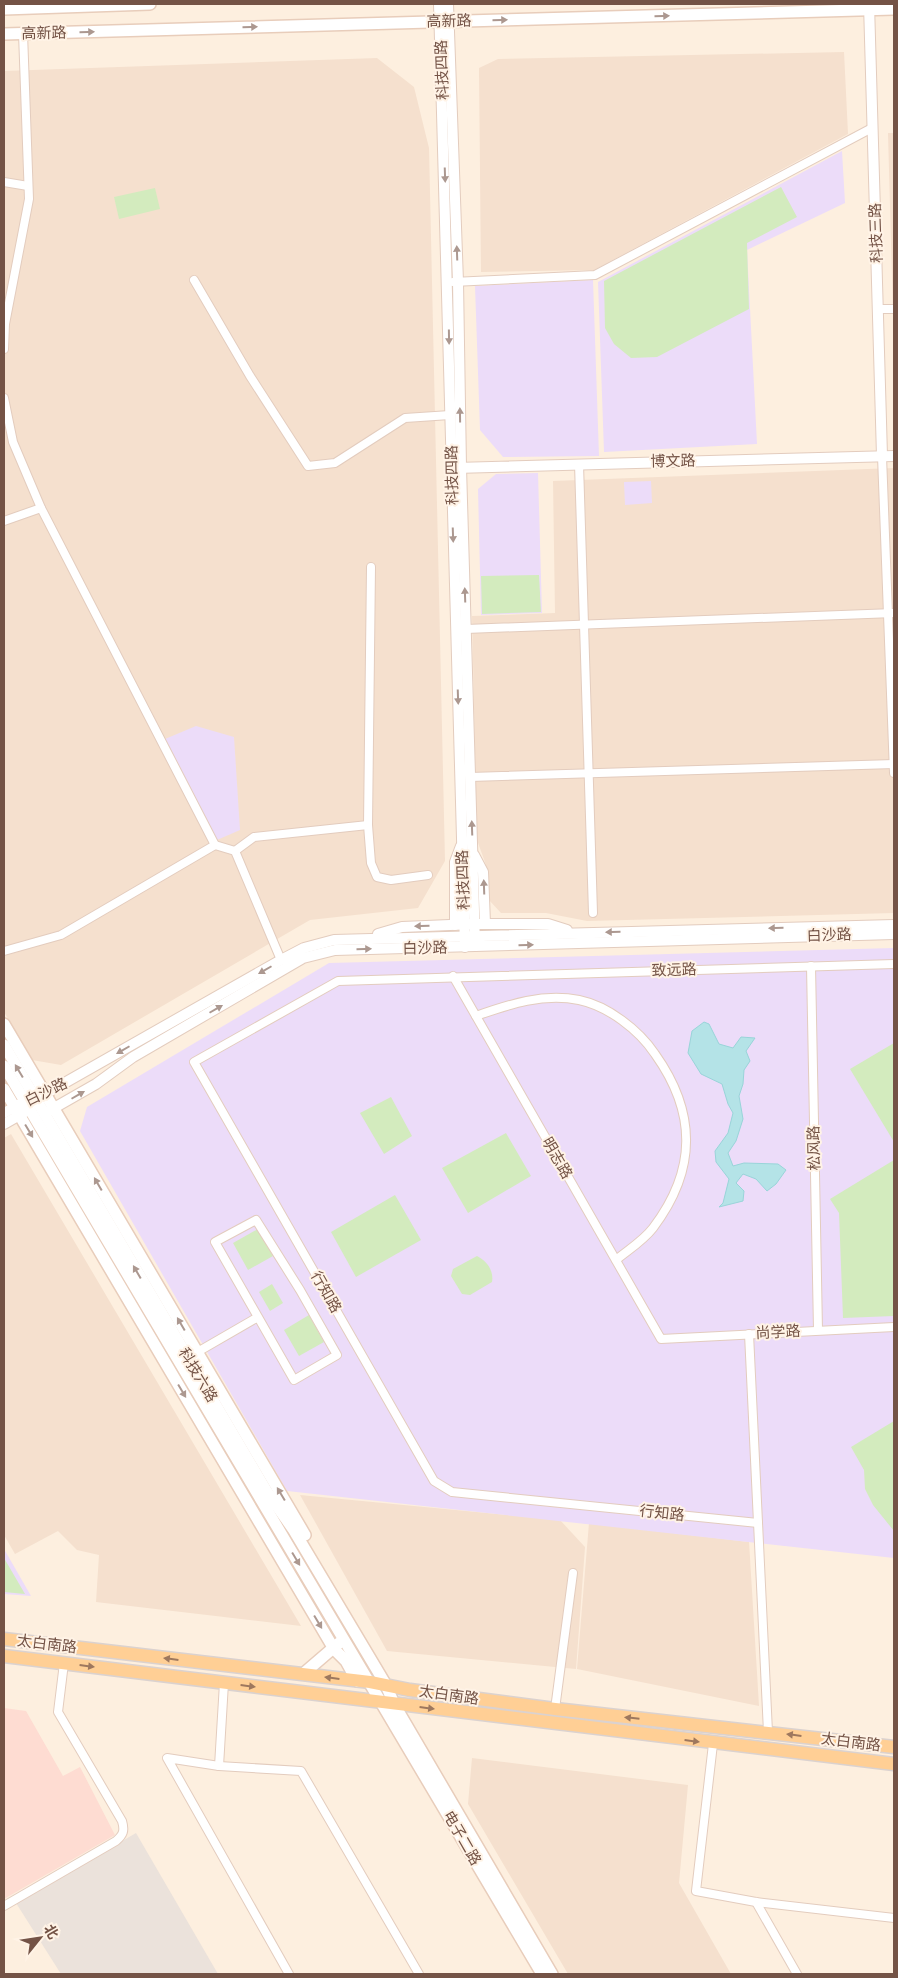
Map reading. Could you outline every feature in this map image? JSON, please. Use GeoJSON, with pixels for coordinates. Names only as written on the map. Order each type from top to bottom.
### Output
{"type":"FeatureCollection","features":[{"type":"Feature","properties":{"kind":"main road","name":"高新路"},"geometry":{"type":"LineString","coordinates":[[4,9],[36,6],[150,4]]}},
{"type":"Feature","properties":{"kind":"main road","name":"高新路"},"geometry":{"type":"LineString","coordinates":[[4,34],[870,6],[894,9]]}},
{"type":"Feature","properties":{"kind":"main road"},"geometry":{"type":"LineString","coordinates":[[4,1024],[28,1104],[334,1649],[364,1681]]}},
{"type":"Feature","properties":{"kind":"main road","name":"科技六路"},"geometry":{"type":"LineString","coordinates":[[4,1045],[28,1104],[49,1111],[344,1638],[364,1681],[388,1703]]}},
{"type":"Feature","properties":{"kind":"main road","name":"科技六路"},"geometry":{"type":"LineString","coordinates":[[4,1066],[188,1358]]}},
{"type":"Feature","properties":{"kind":"main road"},"geometry":{"type":"LineString","coordinates":[[4,1089],[28,1104]]}},
{"type":"Feature","properties":{"kind":"main road"},"geometry":{"type":"LineString","coordinates":[[188,1358],[390,1686],[388,1703]]}},
{"type":"Feature","properties":{"kind":"main road"},"geometry":{"type":"LineString","coordinates":[[303,1674],[334,1649],[344,1638]]}},
{"type":"Feature","properties":{"kind":"main road","name":"太白南路"},"geometry":{"type":"LineString","coordinates":[[4,1639],[364,1681],[555,1709],[894,1747]]}},
{"type":"Feature","properties":{"kind":"main road","name":"太白南路"},"geometry":{"type":"LineString","coordinates":[[4,1656],[713,1744],[894,1764]]}},
{"type":"Feature","properties":{"kind":"main road","name":"电子二路"},"geometry":{"type":"LineString","coordinates":[[388,1703],[542,1974]]}},
{"type":"Feature","properties":{"kind":"main road","name":"电子二路"},"geometry":{"type":"LineString","coordinates":[[388,1703],[552,1974]]}},
{"type":"Feature","properties":{"kind":"street","name":"科技四路"},"geometry":{"type":"LineString","coordinates":[[439,4],[444,21],[453,282],[462,843],[467,929],[470,946]]}},
{"type":"Feature","properties":{"kind":"street","name":"科技四路"},"geometry":{"type":"LineString","coordinates":[[444,21],[448,4]]}},
{"type":"Feature","properties":{"kind":"street","name":"科技三路"},"geometry":{"type":"LineString","coordinates":[[870,6],[882,456]]}},
{"type":"Feature","properties":{"kind":"street"},"geometry":{"type":"LineString","coordinates":[[4,349],[6,324],[29,199],[23,33]]}},
{"type":"Feature","properties":{"kind":"street"},"geometry":{"type":"LineString","coordinates":[[453,282],[595,275],[872,128]]}},
{"type":"Feature","properties":{"kind":"street"},"geometry":{"type":"LineString","coordinates":[[4,182],[28,186]]}},
{"type":"Feature","properties":{"kind":"street"},"geometry":{"type":"LineString","coordinates":[[194,280],[250,376],[308,466],[335,462],[404,418],[450,415]]}},
{"type":"Feature","properties":{"kind":"street","name":"科技四路"},"geometry":{"type":"LineString","coordinates":[[453,282],[450,415],[456,468],[466,629],[472,852],[467,929]]}},
{"type":"Feature","properties":{"kind":"street"},"geometry":{"type":"LineString","coordinates":[[878,309],[894,309]]}},
{"type":"Feature","properties":{"kind":"street"},"geometry":{"type":"LineString","coordinates":[[4,398],[13,442],[41,508],[215,845]]}},
{"type":"Feature","properties":{"kind":"street"},"geometry":{"type":"LineString","coordinates":[[882,456],[892,613],[894,773]]}},
{"type":"Feature","properties":{"kind":"street","name":"博文路"},"geometry":{"type":"LineString","coordinates":[[456,468],[894,456]]}},
{"type":"Feature","properties":{"kind":"street"},"geometry":{"type":"LineString","coordinates":[[579,464],[593,913]]}},
{"type":"Feature","properties":{"kind":"street"},"geometry":{"type":"LineString","coordinates":[[4,521],[41,508]]}},
{"type":"Feature","properties":{"kind":"street"},"geometry":{"type":"LineString","coordinates":[[371,567],[368,825],[371,863],[377,877],[391,880],[428,875]]}},
{"type":"Feature","properties":{"kind":"street"},"geometry":{"type":"LineString","coordinates":[[466,629],[892,613]]}},
{"type":"Feature","properties":{"kind":"street"},"geometry":{"type":"LineString","coordinates":[[470,777],[894,764]]}},
{"type":"Feature","properties":{"kind":"street"},"geometry":{"type":"LineString","coordinates":[[236,851],[254,838],[368,825]]}},
{"type":"Feature","properties":{"kind":"street"},"geometry":{"type":"LineString","coordinates":[[4,951],[61,935],[215,845],[236,851]]}},
{"type":"Feature","properties":{"kind":"street"},"geometry":{"type":"LineString","coordinates":[[236,851],[281,960]]}},
{"type":"Feature","properties":{"kind":"street"},"geometry":{"type":"LineString","coordinates":[[472,852],[483,872],[485,924]]}},
{"type":"Feature","properties":{"kind":"street"},"geometry":{"type":"LineString","coordinates":[[467,929],[485,924],[548,924],[575,932]]}},
{"type":"Feature","properties":{"kind":"street","name":"白沙路"},"geometry":{"type":"LineString","coordinates":[[4,1113],[28,1104],[281,960],[304,948],[334,940],[467,929],[575,932],[894,925]]}},
{"type":"Feature","properties":{"kind":"street","name":"白沙路"},"geometry":{"type":"LineString","coordinates":[[49,1111],[96,1084],[133,1056],[303,958],[335,950],[894,934]]}},
{"type":"Feature","properties":{"kind":"street","name":"致远路"},"geometry":{"type":"LineString","coordinates":[[453,976],[894,964]]}},
{"type":"Feature","properties":{"kind":"street","name":"松风路"},"geometry":{"type":"LineString","coordinates":[[811,966],[818,1330]]}},
{"type":"Feature","properties":{"kind":"street","name":"明志路"},"geometry":{"type":"LineString","coordinates":[[453,976],[662,1339]]}},
{"type":"Feature","properties":{"kind":"street","name":"行知路"},"geometry":{"type":"LineString","coordinates":[[453,976],[338,981],[194,1062],[434,1481],[452,1492],[758,1523]]}},
{"type":"Feature","properties":{"kind":"street"},"geometry":{"type":"LineString","coordinates":[[476,1016],[512,1003],[532,999],[581,1000],[614,1014],[651,1047],[663,1065],[681,1101],[686,1122],[688,1139],[685,1161],[668,1206],[652,1229],[616,1260]]}},
{"type":"Feature","properties":{"kind":"street","name":"白沙路"},"geometry":{"type":"LineString","coordinates":[[4,1124],[28,1104]]}},
{"type":"Feature","properties":{"kind":"street"},"geometry":{"type":"LineString","coordinates":[[256,1220],[300,1290],[337,1355],[294,1380],[258,1317],[215,1242],[256,1220]]}},
{"type":"Feature","properties":{"kind":"street"},"geometry":{"type":"LineString","coordinates":[[188,1358],[258,1317]]}},
{"type":"Feature","properties":{"kind":"street","name":"尚学路"},"geometry":{"type":"LineString","coordinates":[[662,1339],[894,1326]]}},
{"type":"Feature","properties":{"kind":"street"},"geometry":{"type":"LineString","coordinates":[[749,1334],[768,1732]]}},
{"type":"Feature","properties":{"kind":"street"},"geometry":{"type":"LineString","coordinates":[[555,1709],[573,1573]]}},
{"type":"Feature","properties":{"kind":"street"},"geometry":{"type":"LineString","coordinates":[[4,1906],[116,1841],[122,1835],[124,1828],[122,1821],[58,1712],[64,1663]]}},
{"type":"Feature","properties":{"kind":"street"},"geometry":{"type":"LineString","coordinates":[[219,1766],[224,1683]]}},
{"type":"Feature","properties":{"kind":"street"},"geometry":{"type":"LineString","coordinates":[[713,1744],[696,1891],[756,1902],[894,1918]]}},
{"type":"Feature","properties":{"kind":"street"},"geometry":{"type":"LineString","coordinates":[[289,1974],[167,1758],[219,1766],[301,1771],[419,1974]]}},
{"type":"Feature","properties":{"kind":"street"},"geometry":{"type":"LineString","coordinates":[[756,1902],[797,1974]]}},
{"type":"Feature","properties":{"kind":"shaded area"},"geometry":{"type":"Polygon","coordinates":[[[844,52],[848,134],[594,270],[481,272],[479,68],[498,59],[844,52]]]}},
{"type":"Feature","properties":{"kind":"shaded area"},"geometry":{"type":"Polygon","coordinates":[[[377,58],[414,87],[429,148],[445,861],[418,908],[310,920],[61,1065],[32,1060],[4,1012],[4,71],[377,58]]]}},
{"type":"Feature","properties":{"kind":"shaded area"},"geometry":{"type":"Polygon","coordinates":[[[888,133],[894,133],[894,351],[888,133]]]}},
{"type":"Feature","properties":{"kind":"shaded area"},"geometry":{"type":"Polygon","coordinates":[[[842,151],[845,203],[747,250],[757,444],[604,452],[598,282],[842,151]]]}},
{"type":"Feature","properties":{"kind":"shaded area"},"geometry":{"type":"Polygon","coordinates":[[[593,280],[599,456],[503,457],[480,430],[475,286],[593,280]]]}},
{"type":"Feature","properties":{"kind":"shaded area"},"geometry":{"type":"Polygon","coordinates":[[[894,468],[894,913],[587,921],[546,913],[501,913],[489,900],[486,865],[477,840],[472,616],[555,613],[553,481],[894,468]]]}},
{"type":"Feature","properties":{"kind":"shaded area"},"geometry":{"type":"Polygon","coordinates":[[[538,473],[542,613],[481,615],[478,489],[496,474],[538,473]]]}},
{"type":"Feature","properties":{"kind":"shaded area"},"geometry":{"type":"Polygon","coordinates":[[[651,481],[652,503],[625,505],[624,482],[651,481]]]}},
{"type":"Feature","properties":{"kind":"shaded area"},"geometry":{"type":"Polygon","coordinates":[[[196,726],[234,737],[240,830],[217,840],[165,739],[196,726]]]}},
{"type":"Feature","properties":{"kind":"shaded area"},"geometry":{"type":"Polygon","coordinates":[[[894,948],[894,1558],[287,1491],[80,1131],[87,1107],[329,963],[894,948]]]}},
{"type":"Feature","properties":{"kind":"shaded area"},"geometry":{"type":"Polygon","coordinates":[[[11,1134],[301,1626],[96,1602],[99,1555],[77,1550],[58,1531],[15,1554],[4,1535],[4,1138],[11,1134]]]}},
{"type":"Feature","properties":{"kind":"shaded area"},"geometry":{"type":"Polygon","coordinates":[[[300,1495],[560,1520],[585,1547],[576,1669],[387,1651],[300,1495]]]}},
{"type":"Feature","properties":{"kind":"shaded area"},"geometry":{"type":"Polygon","coordinates":[[[589,1523],[749,1542],[759,1706],[577,1669],[589,1523]]]}},
{"type":"Feature","properties":{"kind":"shaded area"},"geometry":{"type":"Polygon","coordinates":[[[4,1549],[31,1596],[4,1594],[4,1549]]]}},
{"type":"Feature","properties":{"kind":"shaded area"},"geometry":{"type":"Polygon","coordinates":[[[4,1708],[26,1711],[63,1776],[80,1767],[115,1835],[4,1899],[4,1708]]]}},
{"type":"Feature","properties":{"kind":"shaded area"},"geometry":{"type":"Polygon","coordinates":[[[472,1758],[688,1785],[679,1883],[731,1974],[568,1974],[468,1804],[472,1758]]]}},
{"type":"Feature","properties":{"kind":"shaded area"},"geometry":{"type":"Polygon","coordinates":[[[136,1833],[218,1974],[61,1974],[16,1903],[136,1833]]]}},
{"type":"Feature","properties":{"kind":"green space"},"geometry":{"type":"Polygon","coordinates":[[[781,187],[797,217],[747,243],[749,309],[657,357],[631,358],[614,344],[605,328],[604,281],[781,187]]]}},
{"type":"Feature","properties":{"kind":"green space"},"geometry":{"type":"Polygon","coordinates":[[[155,188],[160,209],[119,219],[114,197],[155,188]]]}},
{"type":"Feature","properties":{"kind":"green space"},"geometry":{"type":"Polygon","coordinates":[[[539,575],[541,612],[482,614],[481,576],[539,575]]]}},
{"type":"Feature","properties":{"kind":"green space"},"geometry":{"type":"Polygon","coordinates":[[[894,1043],[894,1142],[850,1069],[894,1043]]]}},
{"type":"Feature","properties":{"kind":"green space"},"geometry":{"type":"Polygon","coordinates":[[[391,1097],[412,1136],[384,1154],[360,1113],[391,1097]]]}},
{"type":"Feature","properties":{"kind":"green space"},"geometry":{"type":"Polygon","coordinates":[[[506,1133],[531,1176],[468,1213],[442,1168],[506,1133]]]}},
{"type":"Feature","properties":{"kind":"green space"},"geometry":{"type":"Polygon","coordinates":[[[894,1160],[894,1316],[843,1318],[839,1213],[830,1199],[894,1160]]]}},
{"type":"Feature","properties":{"kind":"green space"},"geometry":{"type":"Polygon","coordinates":[[[395,1195],[421,1240],[356,1277],[331,1232],[395,1195]]]}},
{"type":"Feature","properties":{"kind":"green space"},"geometry":{"type":"Polygon","coordinates":[[[258,1229],[273,1256],[248,1270],[233,1243],[258,1229]]]}},
{"type":"Feature","properties":{"kind":"green space"},"geometry":{"type":"Polygon","coordinates":[[[477,1256],[489,1267],[492,1274],[492,1282],[470,1295],[462,1294],[451,1276],[453,1269],[477,1256]]]}},
{"type":"Feature","properties":{"kind":"green space"},"geometry":{"type":"Polygon","coordinates":[[[272,1284],[283,1303],[270,1311],[259,1292],[272,1284]]]}},
{"type":"Feature","properties":{"kind":"green space"},"geometry":{"type":"Polygon","coordinates":[[[309,1315],[324,1342],[299,1356],[284,1330],[309,1315]]]}},
{"type":"Feature","properties":{"kind":"green space"},"geometry":{"type":"Polygon","coordinates":[[[894,1421],[894,1531],[873,1505],[865,1489],[864,1470],[851,1447],[894,1421]]]}},
{"type":"Feature","properties":{"kind":"green space"},"geometry":{"type":"Polygon","coordinates":[[[4,1558],[25,1594],[4,1592],[4,1558]]]}},
{"type":"Feature","properties":{"kind":"water"},"geometry":{"type":"Polygon","coordinates":[[[704,1022],[709,1024],[719,1044],[733,1048],[741,1037],[755,1038],[746,1051],[750,1061],[744,1070],[743,1084],[739,1096],[743,1119],[736,1141],[728,1153],[733,1166],[744,1163],[778,1164],[786,1170],[776,1184],[767,1191],[756,1179],[743,1174],[736,1183],[744,1191],[743,1201],[719,1207],[723,1203],[729,1179],[716,1162],[715,1151],[728,1133],[733,1113],[722,1084],[701,1074],[688,1053],[692,1031],[704,1022]]]}}]}
